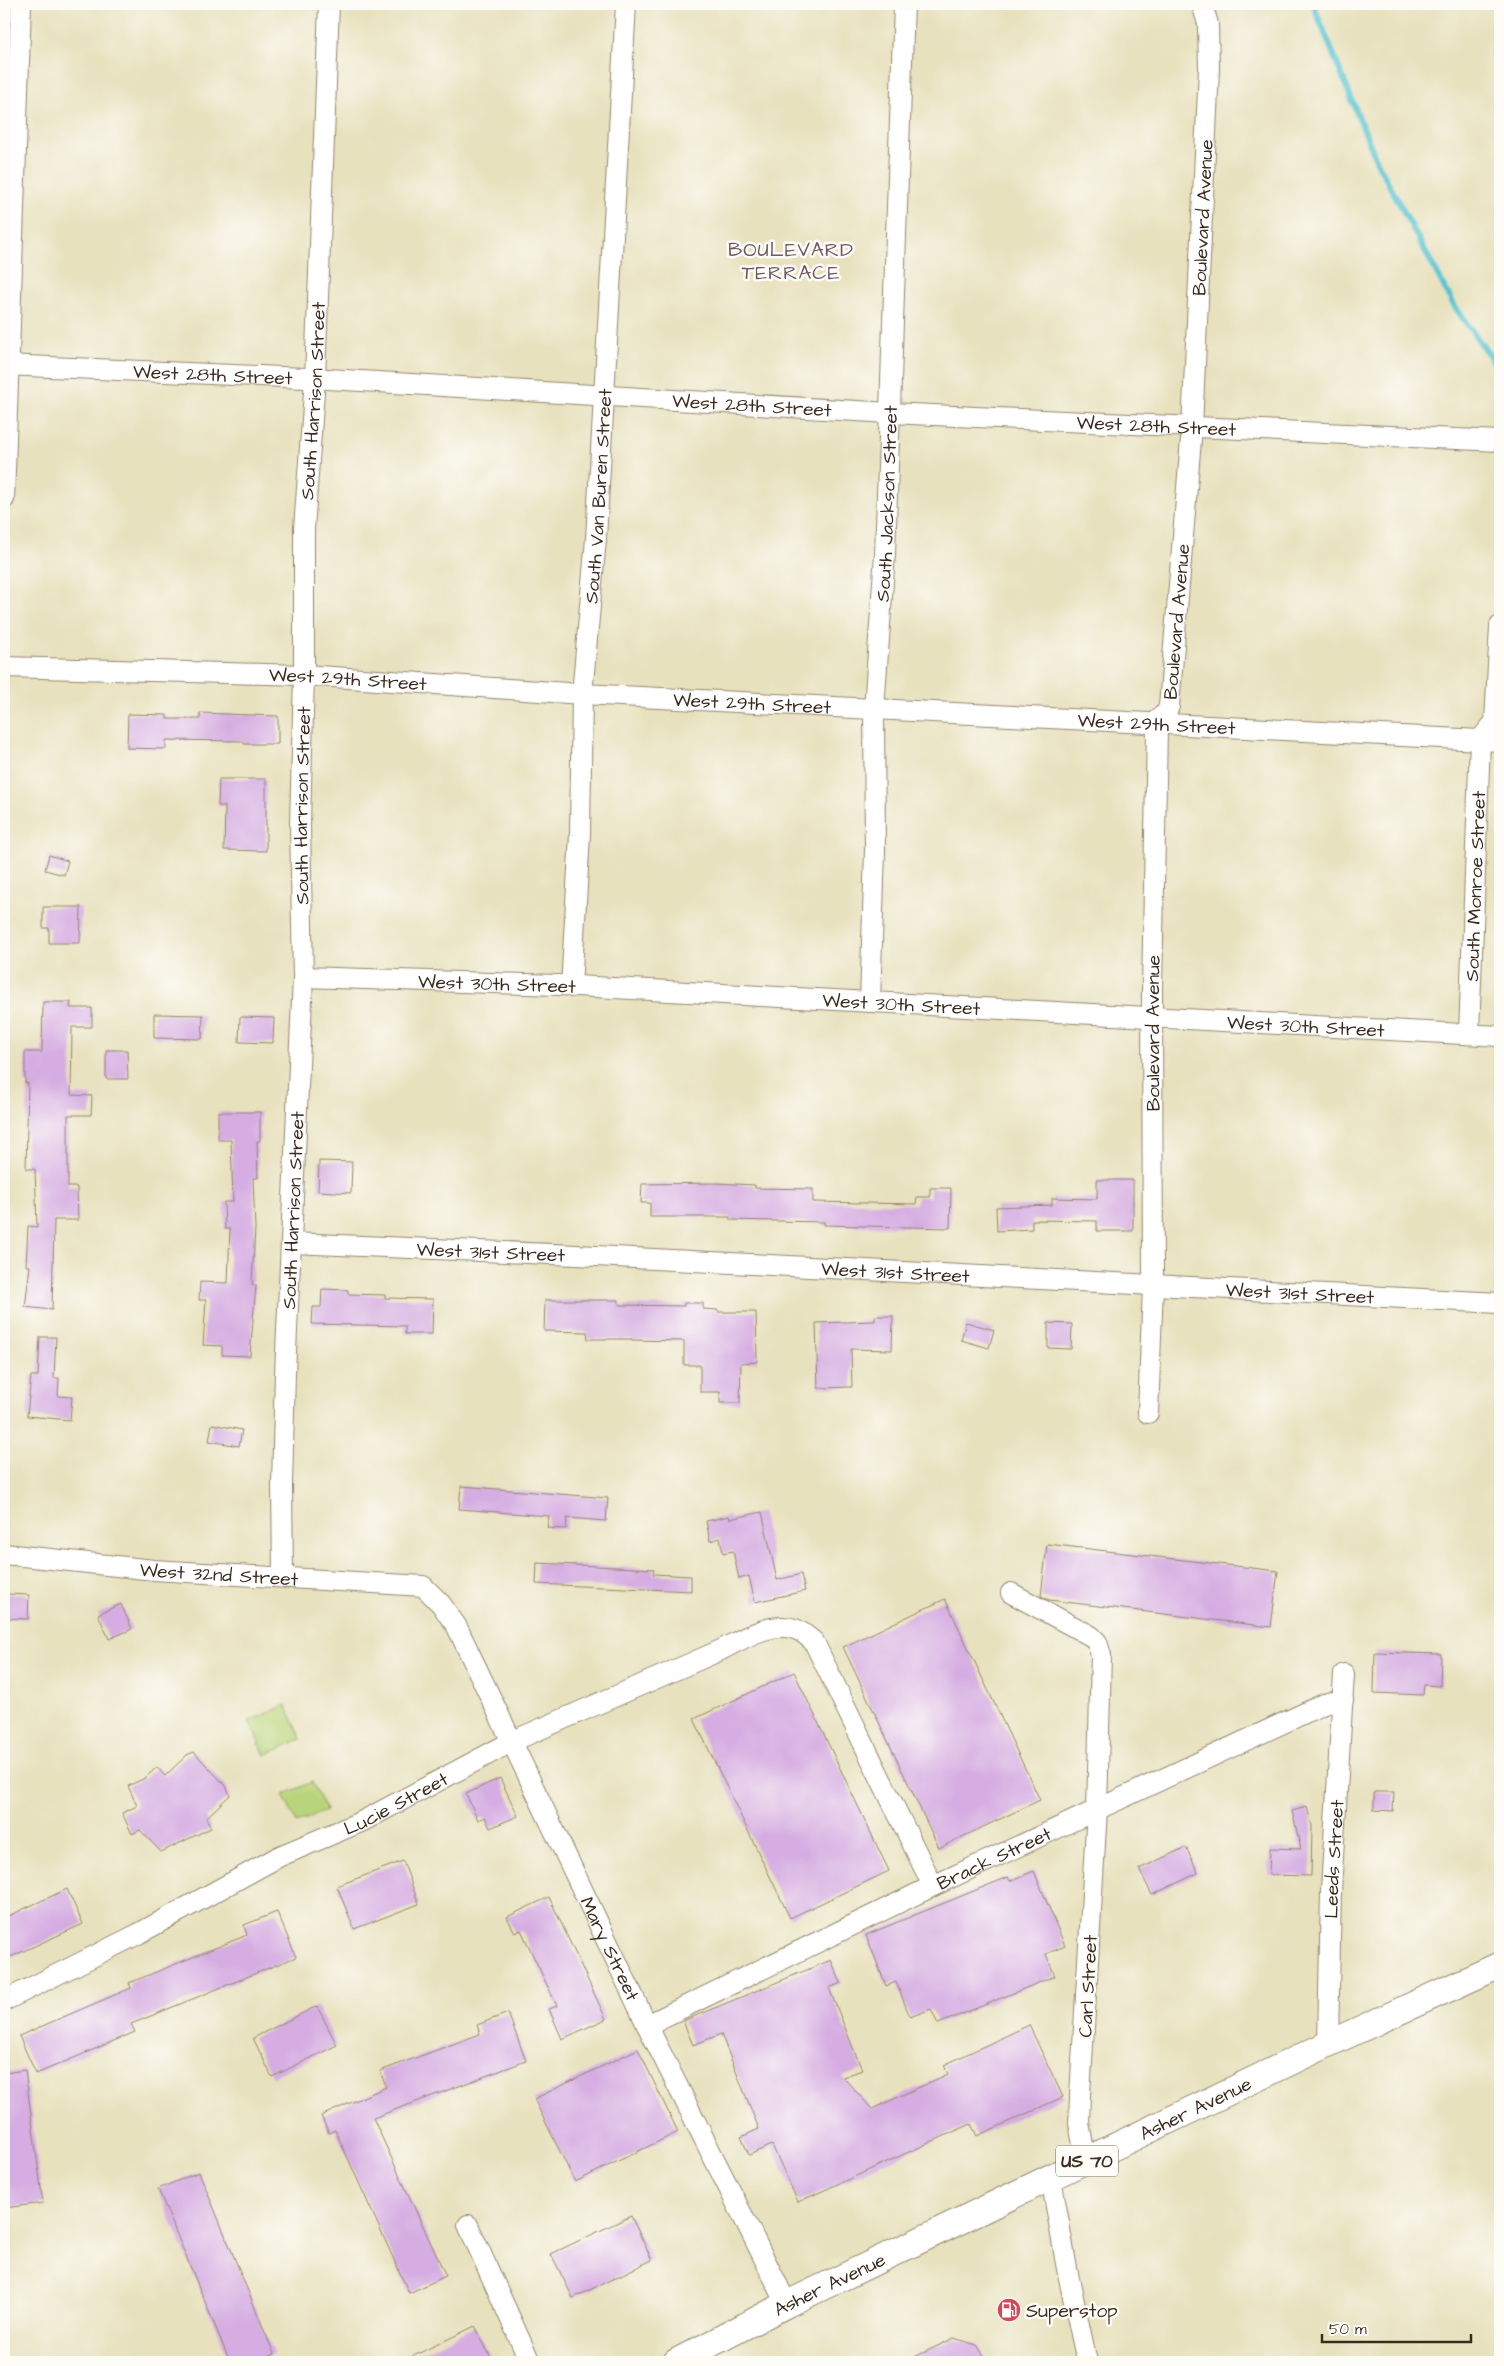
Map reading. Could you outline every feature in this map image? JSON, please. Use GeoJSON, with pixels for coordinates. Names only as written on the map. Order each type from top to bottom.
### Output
{"type":"FeatureCollection","features":[{"type":"Feature","properties":{"kind":"main road","name":"Asher Avenue"},"geometry":{"type":"LineString","coordinates":[[676,2362],[787,2304],[1328,2044],[1500,1965]]}},
{"type":"Feature","properties":{"kind":"street"},"geometry":{"type":"LineString","coordinates":[[4,499],[10,160],[21,4]]}},
{"type":"Feature","properties":{"kind":"street","name":"South Harrison Street"},"geometry":{"type":"LineString","coordinates":[[283,1576],[282,1484],[303,977],[300,824],[304,675],[304,529],[315,379],[329,4]]}},
{"type":"Feature","properties":{"kind":"street","name":"South Van Buren Street"},"geometry":{"type":"LineString","coordinates":[[571,987],[580,835],[582,694],[596,539],[626,4]]}},
{"type":"Feature","properties":{"kind":"street","name":"South Jackson Street"},"geometry":{"type":"LineString","coordinates":[[870,1002],[875,851],[874,709],[885,554],[904,4]]}},
{"type":"Feature","properties":{"kind":"street","name":"Boulevard Avenue"},"geometry":{"type":"LineString","coordinates":[[1148,1414],[1153,1286],[1152,991],[1156,730],[1153,723],[1167,712],[1169,706],[1192,427],[1209,69],[1208,24],[1202,4]]}},
{"type":"Feature","properties":{"kind":"street","name":"West 28th Street"},"geometry":{"type":"LineString","coordinates":[[6,365],[315,379],[890,413],[1500,441]]}},
{"type":"Feature","properties":{"kind":"street"},"geometry":{"type":"LineString","coordinates":[[1480,740],[1495,722],[1500,626]]}},
{"type":"Feature","properties":{"kind":"street","name":"West 29th Street"},"geometry":{"type":"LineString","coordinates":[[4,667],[304,675],[582,694],[1500,742]]}},
{"type":"Feature","properties":{"kind":"street","name":"South Monroe Street"},"geometry":{"type":"LineString","coordinates":[[1469,1034],[1480,740]]}},
{"type":"Feature","properties":{"kind":"street","name":"West 30th Street"},"geometry":{"type":"LineString","coordinates":[[303,977],[571,987],[1500,1036]]}},
{"type":"Feature","properties":{"kind":"street","name":"West 31st Street"},"geometry":{"type":"LineString","coordinates":[[291,1243],[567,1254],[1500,1303]]}},
{"type":"Feature","properties":{"kind":"street","name":"West 32nd Street"},"geometry":{"type":"LineString","coordinates":[[4,1554],[154,1570],[283,1576],[423,1586],[432,1595]]}},
{"type":"Feature","properties":{"kind":"street"},"geometry":{"type":"LineString","coordinates":[[1012,1593],[1097,1642],[1101,1655],[1097,1810]]}},
{"type":"Feature","properties":{"kind":"street","name":"Mary Street"},"geometry":{"type":"LineString","coordinates":[[432,1595],[457,1627],[513,1740],[647,2025],[787,2304]]}},
{"type":"Feature","properties":{"kind":"street","name":"Lucie Street"},"geometry":{"type":"LineString","coordinates":[[4,2001],[138,1934],[280,1856],[362,1822],[513,1740],[765,1630],[783,1626],[794,1628],[814,1642],[933,1886]]}},
{"type":"Feature","properties":{"kind":"street","name":"Leeds Street"},"geometry":{"type":"LineString","coordinates":[[1328,2044],[1331,1890],[1344,1674]]}},
{"type":"Feature","properties":{"kind":"street","name":"Brack Street"},"geometry":{"type":"LineString","coordinates":[[647,2025],[933,1886],[1324,1704],[1343,1700]]}},
{"type":"Feature","properties":{"kind":"street","name":"Carl Street"},"geometry":{"type":"LineString","coordinates":[[1086,2161],[1079,2123],[1097,1810]]}},
{"type":"Feature","properties":{"kind":"street"},"geometry":{"type":"LineString","coordinates":[[1051,2178],[1067,2269],[1087,2362]]}},
{"type":"Feature","properties":{"kind":"street"},"geometry":{"type":"LineString","coordinates":[[468,2226],[530,2362]]}},
{"type":"Feature","properties":{"kind":"green space"},"geometry":{"type":"Polygon","coordinates":[[[286,1705],[301,1739],[265,1755],[249,1721],[286,1705]]]}},
{"type":"Feature","properties":{"kind":"green space"},"geometry":{"type":"Polygon","coordinates":[[[312,1782],[326,1810],[297,1823],[283,1795],[312,1782]]]}},
{"type":"Feature","properties":{"kind":"building"},"geometry":{"type":"Polygon","coordinates":[[[200,713],[278,716],[278,744],[244,744],[244,741],[166,740],[166,749],[127,748],[128,714],[167,715],[167,719],[200,719],[200,713]]]}},
{"type":"Feature","properties":{"kind":"building"},"geometry":{"type":"Polygon","coordinates":[[[219,779],[266,779],[266,851],[224,850],[225,806],[218,806],[219,779]]]}},
{"type":"Feature","properties":{"kind":"building"},"geometry":{"type":"Polygon","coordinates":[[[49,855],[68,861],[64,875],[45,870],[49,855]]]}},
{"type":"Feature","properties":{"kind":"building"},"geometry":{"type":"Polygon","coordinates":[[[43,907],[81,907],[80,943],[49,943],[49,928],[43,928],[43,907]]]}},
{"type":"Feature","properties":{"kind":"building"},"geometry":{"type":"Polygon","coordinates":[[[43,1002],[71,1002],[70,1008],[92,1008],[92,1027],[72,1027],[71,1095],[92,1096],[91,1115],[68,1115],[68,1187],[77,1187],[78,1220],[54,1220],[52,1310],[25,1307],[30,1266],[26,1266],[28,1226],[37,1227],[35,1169],[26,1169],[28,1083],[25,1083],[25,1052],[42,1052],[43,1002]]]}},
{"type":"Feature","properties":{"kind":"building"},"geometry":{"type":"Polygon","coordinates":[[[154,1014],[203,1015],[202,1039],[154,1038],[154,1014]]]}},
{"type":"Feature","properties":{"kind":"building"},"geometry":{"type":"Polygon","coordinates":[[[240,1017],[274,1018],[273,1043],[239,1042],[240,1017]]]}},
{"type":"Feature","properties":{"kind":"building"},"geometry":{"type":"Polygon","coordinates":[[[106,1050],[127,1050],[128,1079],[106,1079],[106,1050]]]}},
{"type":"Feature","properties":{"kind":"building"},"geometry":{"type":"Polygon","coordinates":[[[218,1112],[260,1112],[260,1141],[257,1141],[258,1178],[253,1178],[255,1228],[252,1284],[256,1285],[250,1356],[222,1355],[222,1346],[203,1345],[206,1300],[199,1300],[200,1282],[228,1283],[230,1229],[225,1229],[224,1202],[233,1202],[231,1140],[218,1140],[218,1112]]]}},
{"type":"Feature","properties":{"kind":"building"},"geometry":{"type":"Polygon","coordinates":[[[319,1161],[352,1162],[351,1193],[318,1191],[319,1161]]]}},
{"type":"Feature","properties":{"kind":"building"},"geometry":{"type":"Polygon","coordinates":[[[1097,1180],[1133,1180],[1133,1231],[1097,1231],[1097,1221],[1032,1220],[1032,1229],[997,1231],[996,1207],[1052,1205],[1052,1198],[1097,1199],[1097,1180]]]}},
{"type":"Feature","properties":{"kind":"building"},"geometry":{"type":"Polygon","coordinates":[[[716,1183],[755,1185],[755,1188],[813,1189],[813,1202],[916,1204],[917,1197],[930,1197],[930,1188],[951,1188],[950,1228],[824,1225],[824,1222],[730,1220],[730,1217],[650,1217],[650,1203],[641,1203],[642,1184],[716,1183]]]}},
{"type":"Feature","properties":{"kind":"building"},"geometry":{"type":"Polygon","coordinates":[[[322,1289],[348,1290],[348,1294],[385,1295],[385,1298],[433,1299],[432,1334],[405,1334],[405,1326],[312,1324],[313,1307],[321,1307],[322,1289]]]}},
{"type":"Feature","properties":{"kind":"building"},"geometry":{"type":"Polygon","coordinates":[[[545,1300],[619,1300],[619,1305],[684,1306],[684,1303],[703,1303],[703,1309],[718,1310],[718,1312],[756,1312],[757,1362],[741,1363],[740,1403],[720,1403],[720,1392],[700,1392],[700,1365],[684,1365],[684,1341],[588,1339],[587,1332],[544,1331],[545,1300]]]}},
{"type":"Feature","properties":{"kind":"building"},"geometry":{"type":"Polygon","coordinates":[[[875,1316],[893,1316],[892,1350],[851,1349],[852,1387],[818,1388],[816,1323],[875,1321],[875,1316]]]}},
{"type":"Feature","properties":{"kind":"building"},"geometry":{"type":"Polygon","coordinates":[[[966,1322],[994,1330],[989,1348],[961,1340],[966,1322]]]}},
{"type":"Feature","properties":{"kind":"building"},"geometry":{"type":"Polygon","coordinates":[[[1048,1323],[1072,1324],[1071,1349],[1048,1348],[1048,1323]]]}},
{"type":"Feature","properties":{"kind":"building"},"geometry":{"type":"Polygon","coordinates":[[[40,1337],[56,1337],[54,1378],[59,1378],[58,1396],[72,1397],[70,1420],[27,1416],[31,1376],[38,1376],[40,1337]]]}},
{"type":"Feature","properties":{"kind":"building"},"geometry":{"type":"Polygon","coordinates":[[[212,1424],[242,1430],[239,1446],[209,1441],[212,1424]]]}},
{"type":"Feature","properties":{"kind":"building"},"geometry":{"type":"Polygon","coordinates":[[[461,1486],[608,1498],[606,1521],[567,1518],[566,1529],[547,1528],[549,1516],[459,1509],[461,1486]]]}},
{"type":"Feature","properties":{"kind":"building"},"geometry":{"type":"Polygon","coordinates":[[[762,1512],[777,1580],[801,1574],[805,1591],[755,1602],[749,1576],[739,1579],[733,1551],[723,1553],[720,1538],[710,1541],[706,1521],[729,1516],[730,1519],[762,1512]]]}},
{"type":"Feature","properties":{"kind":"building"},"geometry":{"type":"Polygon","coordinates":[[[1047,1544],[1278,1571],[1271,1627],[1049,1600],[1041,1596],[1047,1544]]]}},
{"type":"Feature","properties":{"kind":"building"},"geometry":{"type":"Polygon","coordinates":[[[537,1563],[654,1569],[653,1574],[691,1576],[691,1591],[536,1584],[537,1563]]]}},
{"type":"Feature","properties":{"kind":"building"},"geometry":{"type":"Polygon","coordinates":[[[4,1594],[29,1595],[28,1619],[4,1618],[4,1594]]]}},
{"type":"Feature","properties":{"kind":"building"},"geometry":{"type":"Polygon","coordinates":[[[945,1599],[1040,1800],[939,1848],[843,1647],[945,1599]]]}},
{"type":"Feature","properties":{"kind":"building"},"geometry":{"type":"Polygon","coordinates":[[[121,1604],[132,1629],[109,1639],[98,1614],[121,1604]]]}},
{"type":"Feature","properties":{"kind":"building"},"geometry":{"type":"Polygon","coordinates":[[[1375,1652],[1441,1654],[1440,1686],[1424,1685],[1423,1695],[1374,1693],[1375,1652]]]}},
{"type":"Feature","properties":{"kind":"building"},"geometry":{"type":"Polygon","coordinates":[[[794,1672],[889,1871],[790,1918],[694,1719],[794,1672]]]}},
{"type":"Feature","properties":{"kind":"building"},"geometry":{"type":"Polygon","coordinates":[[[194,1752],[226,1786],[230,1795],[206,1818],[211,1828],[161,1852],[140,1830],[132,1834],[122,1813],[137,1806],[128,1786],[145,1778],[157,1767],[165,1776],[187,1755],[194,1752]]]}},
{"type":"Feature","properties":{"kind":"building"},"geometry":{"type":"Polygon","coordinates":[[[500,1778],[518,1816],[490,1828],[485,1817],[478,1820],[466,1794],[500,1778]]]}},
{"type":"Feature","properties":{"kind":"building"},"geometry":{"type":"Polygon","coordinates":[[[1374,1792],[1394,1792],[1393,1811],[1374,1810],[1374,1792]]]}},
{"type":"Feature","properties":{"kind":"building"},"geometry":{"type":"Polygon","coordinates":[[[1307,1807],[1312,1826],[1311,1876],[1269,1875],[1270,1848],[1301,1849],[1292,1811],[1307,1807]]]}},
{"type":"Feature","properties":{"kind":"building"},"geometry":{"type":"Polygon","coordinates":[[[1186,1847],[1198,1873],[1152,1895],[1139,1869],[1186,1847]]]}},
{"type":"Feature","properties":{"kind":"building"},"geometry":{"type":"Polygon","coordinates":[[[403,1861],[419,1904],[354,1929],[337,1886],[403,1861]]]}},
{"type":"Feature","properties":{"kind":"building"},"geometry":{"type":"Polygon","coordinates":[[[1034,1871],[1065,1946],[1046,1954],[1055,1976],[938,2024],[931,2009],[910,2017],[896,1982],[886,1986],[866,1935],[1008,1877],[1010,1881],[1034,1871]]]}},
{"type":"Feature","properties":{"kind":"building"},"geometry":{"type":"Polygon","coordinates":[[[67,1889],[83,1924],[4,1960],[4,1918],[67,1889]]]}},
{"type":"Feature","properties":{"kind":"building"},"geometry":{"type":"Polygon","coordinates":[[[549,1897],[606,2019],[562,2039],[549,2009],[557,2006],[521,1930],[515,1933],[507,1917],[549,1897]]]}},
{"type":"Feature","properties":{"kind":"building"},"geometry":{"type":"Polygon","coordinates":[[[277,1912],[296,1957],[131,2024],[135,2032],[36,2074],[19,2036],[131,1988],[129,1983],[247,1935],[244,1925],[277,1912]]]}},
{"type":"Feature","properties":{"kind":"building"},"geometry":{"type":"Polygon","coordinates":[[[831,1960],[841,1983],[829,1988],[862,2070],[843,2077],[872,2109],[948,2074],[944,2065],[1029,2025],[1063,2097],[977,2136],[971,2124],[798,2202],[772,2145],[749,2155],[741,2137],[759,2129],[721,2034],[693,2045],[683,2021],[831,1960]]]}},
{"type":"Feature","properties":{"kind":"building"},"geometry":{"type":"Polygon","coordinates":[[[317,2006],[337,2045],[272,2077],[253,2038],[317,2006]]]}},
{"type":"Feature","properties":{"kind":"building"},"geometry":{"type":"Polygon","coordinates":[[[508,2013],[526,2061],[373,2118],[446,2276],[409,2293],[335,2130],[329,2133],[321,2116],[386,2087],[380,2071],[480,2034],[477,2025],[508,2013]]]}},
{"type":"Feature","properties":{"kind":"building"},"geometry":{"type":"Polygon","coordinates":[[[638,2049],[678,2132],[575,2182],[534,2099],[638,2049]]]}},
{"type":"Feature","properties":{"kind":"building"},"geometry":{"type":"Polygon","coordinates":[[[25,2070],[43,2203],[4,2208],[4,2073],[25,2070]]]}},
{"type":"Feature","properties":{"kind":"building"},"geometry":{"type":"Polygon","coordinates":[[[199,2172],[274,2354],[255,2362],[230,2362],[158,2189],[199,2172]]]}},
{"type":"Feature","properties":{"kind":"building"},"geometry":{"type":"Polygon","coordinates":[[[631,2216],[652,2260],[573,2298],[551,2254],[631,2216]]]}},
{"type":"Feature","properties":{"kind":"building"},"geometry":{"type":"Polygon","coordinates":[[[475,2326],[493,2362],[401,2362],[475,2326]]]}},
{"type":"Feature","properties":{"kind":"building"},"geometry":{"type":"Polygon","coordinates":[[[954,2338],[977,2345],[988,2362],[904,2362],[954,2338]]]}},
{"type":"Feature","properties":{"kind":"waterway"},"geometry":{"type":"LineString","coordinates":[[1313,4],[1377,162],[1455,307],[1494,362]]}},
{"type":"Feature","properties":{"kind":"place","name":"Superstop"},"geometry":{"type":"Point","coordinates":[1009,2310]}},
{"type":"Feature","properties":{"kind":"district","name":"BOULEVARD TERRACE"},"geometry":{"type":"Point","coordinates":[791,260]}}]}
